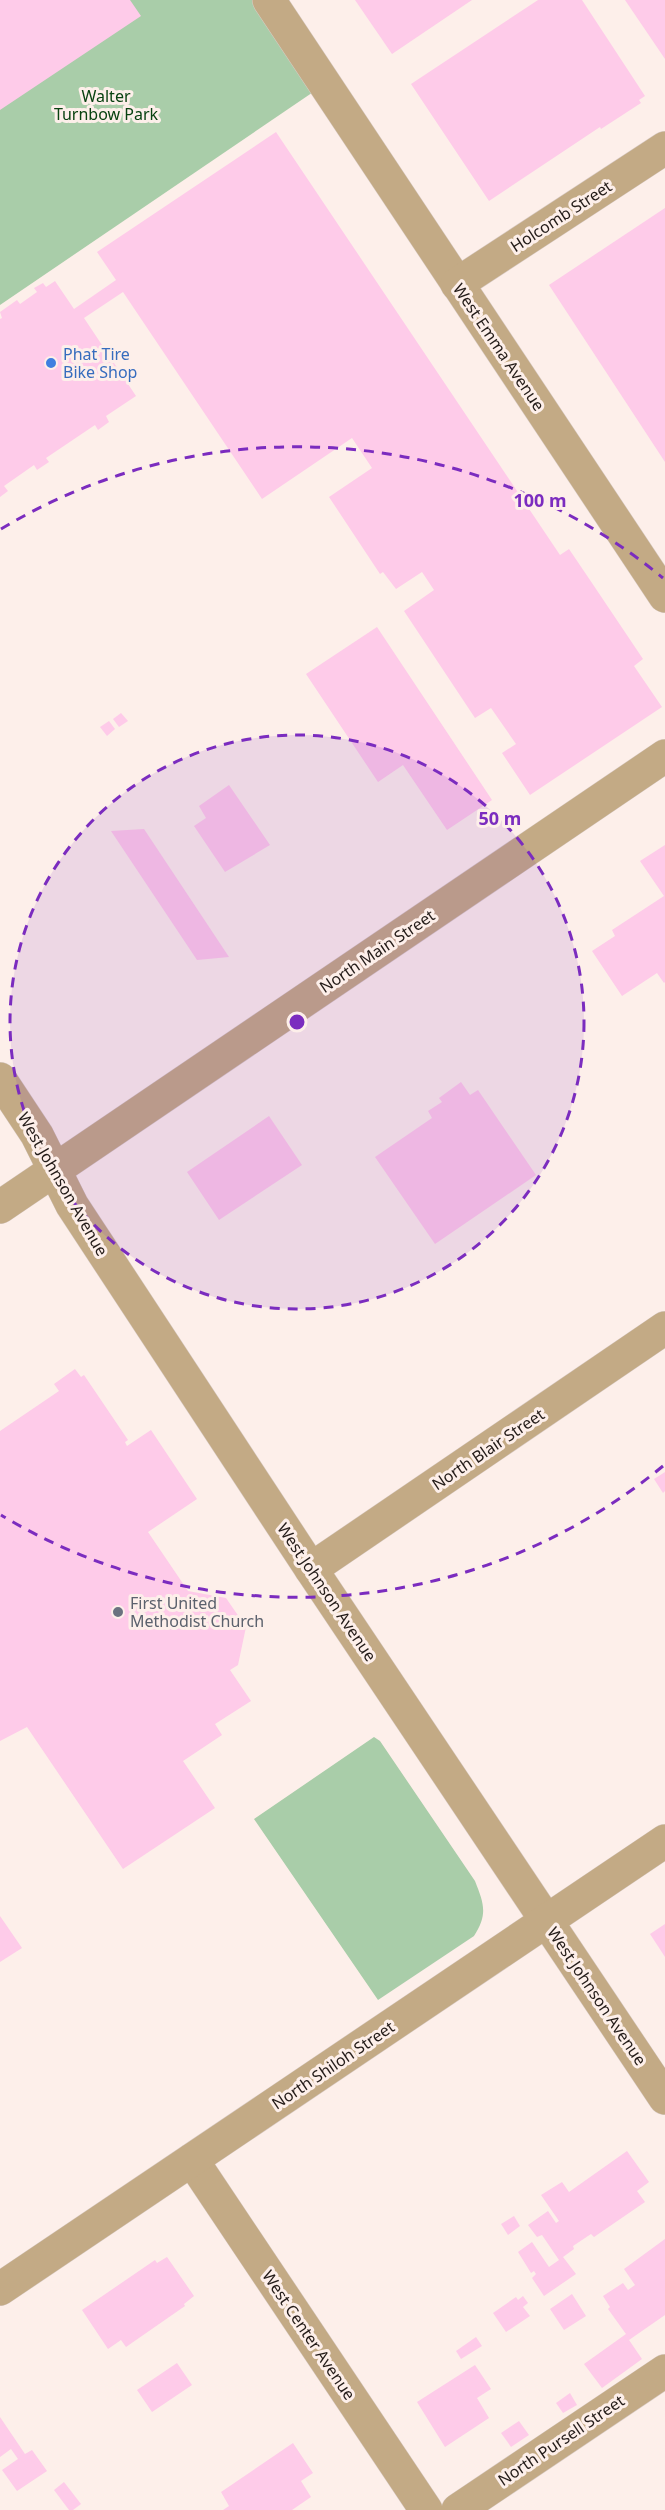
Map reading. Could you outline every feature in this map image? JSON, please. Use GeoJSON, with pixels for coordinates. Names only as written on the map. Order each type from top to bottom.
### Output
{"type":"FeatureCollection","features":[{"type":"Feature","properties":{"kind":"street","name":"West Emma Avenue"},"geometry":{"type":"LineString","coordinates":[[269,0],[665,596]]}},
{"type":"Feature","properties":{"kind":"street","name":"Holcomb Street"},"geometry":{"type":"LineString","coordinates":[[457,284],[665,148]]}},
{"type":"Feature","properties":{"kind":"street","name":"North Main Street"},"geometry":{"type":"LineString","coordinates":[[0,1207],[665,756]]}},
{"type":"Feature","properties":{"kind":"street","name":"West Johnson Avenue"},"geometry":{"type":"LineString","coordinates":[[0,1079],[37,1135],[72,1206],[311,1569],[665,2098]]}},
{"type":"Feature","properties":{"kind":"street","name":"North Blair Street"},"geometry":{"type":"LineString","coordinates":[[311,1569],[665,1328]]}},
{"type":"Feature","properties":{"kind":"street","name":"North Shiloh Street"},"geometry":{"type":"LineString","coordinates":[[0,2289],[665,1841]]}},
{"type":"Feature","properties":{"kind":"street","name":"West Center Avenue"},"geometry":{"type":"LineString","coordinates":[[192,2160],[426,2510]]}},
{"type":"Feature","properties":{"kind":"street","name":"North Pursell Street"},"geometry":{"type":"LineString","coordinates":[[458,2510],[665,2371]]}},
{"type":"Feature","properties":{"kind":"green space","name":"Walter Turnbow Park"},"geometry":{"type":"Polygon","coordinates":[[[0,0],[269,0],[325,84],[0,305],[0,0]]]}},
{"type":"Feature","properties":{"kind":"green space"},"geometry":{"type":"Polygon","coordinates":[[[374,1737],[380,1741],[475,1881],[483,1909],[481,1921],[474,1936],[378,2000],[254,1819],[374,1737]]]}},
{"type":"Feature","properties":{"kind":"building"},"geometry":{"type":"Polygon","coordinates":[[[0,0],[130,0],[141,16],[0,110],[0,0]]]}},
{"type":"Feature","properties":{"kind":"building"},"geometry":{"type":"Polygon","coordinates":[[[355,0],[472,0],[392,54],[355,0]]]}},
{"type":"Feature","properties":{"kind":"building"},"geometry":{"type":"Polygon","coordinates":[[[538,0],[582,0],[645,96],[639,100],[641,103],[601,129],[600,127],[489,201],[411,84],[538,0]]]}},
{"type":"Feature","properties":{"kind":"building"},"geometry":{"type":"Polygon","coordinates":[[[625,0],[665,0],[665,59],[625,0]]]}},
{"type":"Feature","properties":{"kind":"building"},"geometry":{"type":"Polygon","coordinates":[[[276,132],[560,555],[569,549],[592,583],[643,659],[634,666],[662,707],[530,795],[502,753],[516,744],[491,708],[475,718],[404,611],[434,590],[422,572],[396,589],[383,572],[380,574],[329,497],[372,468],[352,438],[262,499],[123,292],[84,318],[136,396],[106,416],[109,422],[98,430],[95,425],[46,458],[49,462],[37,470],[34,465],[4,486],[8,491],[0,497],[0,319],[2,318],[0,312],[17,300],[20,304],[37,292],[34,288],[43,283],[46,287],[55,281],[74,309],[116,280],[97,252],[276,132]]]}},
{"type":"Feature","properties":{"kind":"building"},"geometry":{"type":"Polygon","coordinates":[[[665,208],[665,462],[549,285],[665,208]]]}},
{"type":"Feature","properties":{"kind":"building"},"geometry":{"type":"Polygon","coordinates":[[[377,627],[492,800],[447,830],[403,765],[378,782],[306,674],[377,627]]]}},
{"type":"Feature","properties":{"kind":"building"},"geometry":{"type":"Polygon","coordinates":[[[121,713],[128,721],[119,727],[113,719],[121,713]]]}},
{"type":"Feature","properties":{"kind":"building"},"geometry":{"type":"Polygon","coordinates":[[[109,721],[115,729],[107,736],[100,727],[109,721]]]}},
{"type":"Feature","properties":{"kind":"building"},"geometry":{"type":"Polygon","coordinates":[[[229,785],[270,845],[225,872],[194,826],[206,818],[199,806],[229,785]]]}},
{"type":"Feature","properties":{"kind":"building"},"geometry":{"type":"Polygon","coordinates":[[[144,829],[229,957],[197,960],[111,831],[144,829]]]}},
{"type":"Feature","properties":{"kind":"building"},"geometry":{"type":"Polygon","coordinates":[[[665,845],[665,982],[657,973],[622,996],[592,951],[615,936],[612,930],[664,896],[640,861],[665,845]]]}},
{"type":"Feature","properties":{"kind":"building"},"geometry":{"type":"Polygon","coordinates":[[[461,1082],[470,1095],[478,1090],[536,1175],[435,1244],[375,1157],[432,1118],[428,1111],[442,1102],[439,1098],[461,1082]]]}},
{"type":"Feature","properties":{"kind":"building"},"geometry":{"type":"Polygon","coordinates":[[[269,1116],[302,1165],[219,1220],[187,1172],[269,1116]]]}},
{"type":"Feature","properties":{"kind":"building","name":"First United Methodist Church"},"geometry":{"type":"Polygon","coordinates":[[[75,1369],[81,1377],[84,1375],[128,1440],[125,1442],[127,1446],[151,1430],[197,1499],[148,1532],[188,1591],[226,1598],[246,1627],[238,1665],[230,1670],[251,1701],[215,1724],[222,1735],[183,1761],[215,1808],[123,1869],[27,1727],[0,1741],[0,1431],[59,1391],[54,1384],[75,1369]]]}},
{"type":"Feature","properties":{"kind":"building"},"geometry":{"type":"Polygon","coordinates":[[[665,1472],[665,1491],[663,1493],[654,1479],[665,1472]]]}},
{"type":"Feature","properties":{"kind":"building"},"geometry":{"type":"Polygon","coordinates":[[[0,1916],[22,1948],[0,1962],[0,1916]]]}},
{"type":"Feature","properties":{"kind":"building"},"geometry":{"type":"Polygon","coordinates":[[[665,1924],[665,1957],[650,1934],[665,1924]]]}},
{"type":"Feature","properties":{"kind":"building"},"geometry":{"type":"Polygon","coordinates":[[[627,2151],[649,2182],[637,2191],[645,2202],[594,2237],[591,2234],[573,2246],[574,2249],[563,2257],[576,2274],[544,2296],[532,2278],[536,2274],[534,2271],[531,2273],[518,2252],[532,2242],[549,2267],[559,2260],[542,2235],[537,2237],[528,2225],[548,2211],[556,2223],[559,2221],[541,2195],[562,2182],[569,2192],[627,2151]]]}},
{"type":"Feature","properties":{"kind":"building"},"geometry":{"type":"Polygon","coordinates":[[[514,2216],[520,2226],[508,2235],[501,2224],[514,2216]]]}},
{"type":"Feature","properties":{"kind":"building"},"geometry":{"type":"Polygon","coordinates":[[[665,2239],[665,2315],[629,2340],[642,2359],[602,2388],[584,2364],[626,2334],[608,2309],[610,2307],[603,2296],[623,2283],[628,2290],[635,2285],[624,2269],[665,2239]]]}},
{"type":"Feature","properties":{"kind":"building"},"geometry":{"type":"Polygon","coordinates":[[[167,2257],[194,2296],[184,2304],[185,2306],[126,2347],[121,2340],[108,2349],[82,2310],[155,2260],[157,2263],[167,2257]]]}},
{"type":"Feature","properties":{"kind":"building"},"geometry":{"type":"Polygon","coordinates":[[[572,2294],[586,2316],[564,2330],[550,2309],[572,2294]]]}},
{"type":"Feature","properties":{"kind":"building"},"geometry":{"type":"Polygon","coordinates":[[[523,2296],[528,2303],[523,2307],[530,2316],[506,2332],[493,2313],[516,2297],[518,2300],[523,2296]]]}},
{"type":"Feature","properties":{"kind":"building"},"geometry":{"type":"Polygon","coordinates":[[[476,2337],[482,2346],[461,2359],[456,2351],[476,2337]]]}},
{"type":"Feature","properties":{"kind":"building"},"geometry":{"type":"Polygon","coordinates":[[[177,2363],[192,2385],[152,2412],[137,2390],[177,2363]]]}},
{"type":"Feature","properties":{"kind":"building"},"geometry":{"type":"Polygon","coordinates":[[[475,2365],[491,2389],[477,2398],[489,2418],[445,2447],[417,2402],[475,2365]]]}},
{"type":"Feature","properties":{"kind":"building"},"geometry":{"type":"Polygon","coordinates":[[[570,2393],[577,2405],[563,2413],[556,2403],[570,2393]]]}},
{"type":"Feature","properties":{"kind":"building"},"geometry":{"type":"Polygon","coordinates":[[[0,2417],[25,2454],[32,2450],[47,2471],[17,2491],[2,2470],[18,2459],[11,2449],[0,2457],[0,2417]]]}},
{"type":"Feature","properties":{"kind":"building"},"geometry":{"type":"Polygon","coordinates":[[[519,2421],[529,2435],[511,2447],[501,2433],[519,2421]]]}},
{"type":"Feature","properties":{"kind":"building"},"geometry":{"type":"Polygon","coordinates":[[[293,2443],[313,2473],[301,2481],[311,2497],[292,2510],[223,2510],[229,2506],[221,2492],[293,2443]]]}},
{"type":"Feature","properties":{"kind":"building"},"geometry":{"type":"Polygon","coordinates":[[[64,2482],[81,2504],[73,2510],[69,2510],[54,2490],[64,2482]]]}},
{"type":"Feature","properties":{"kind":"place","name":"Phat Tire Bike Shop"},"geometry":{"type":"Point","coordinates":[51,363]}},
{"type":"Feature","properties":{"kind":"place","name":"First United Methodist Church"},"geometry":{"type":"Point","coordinates":[118,1612]}}]}
